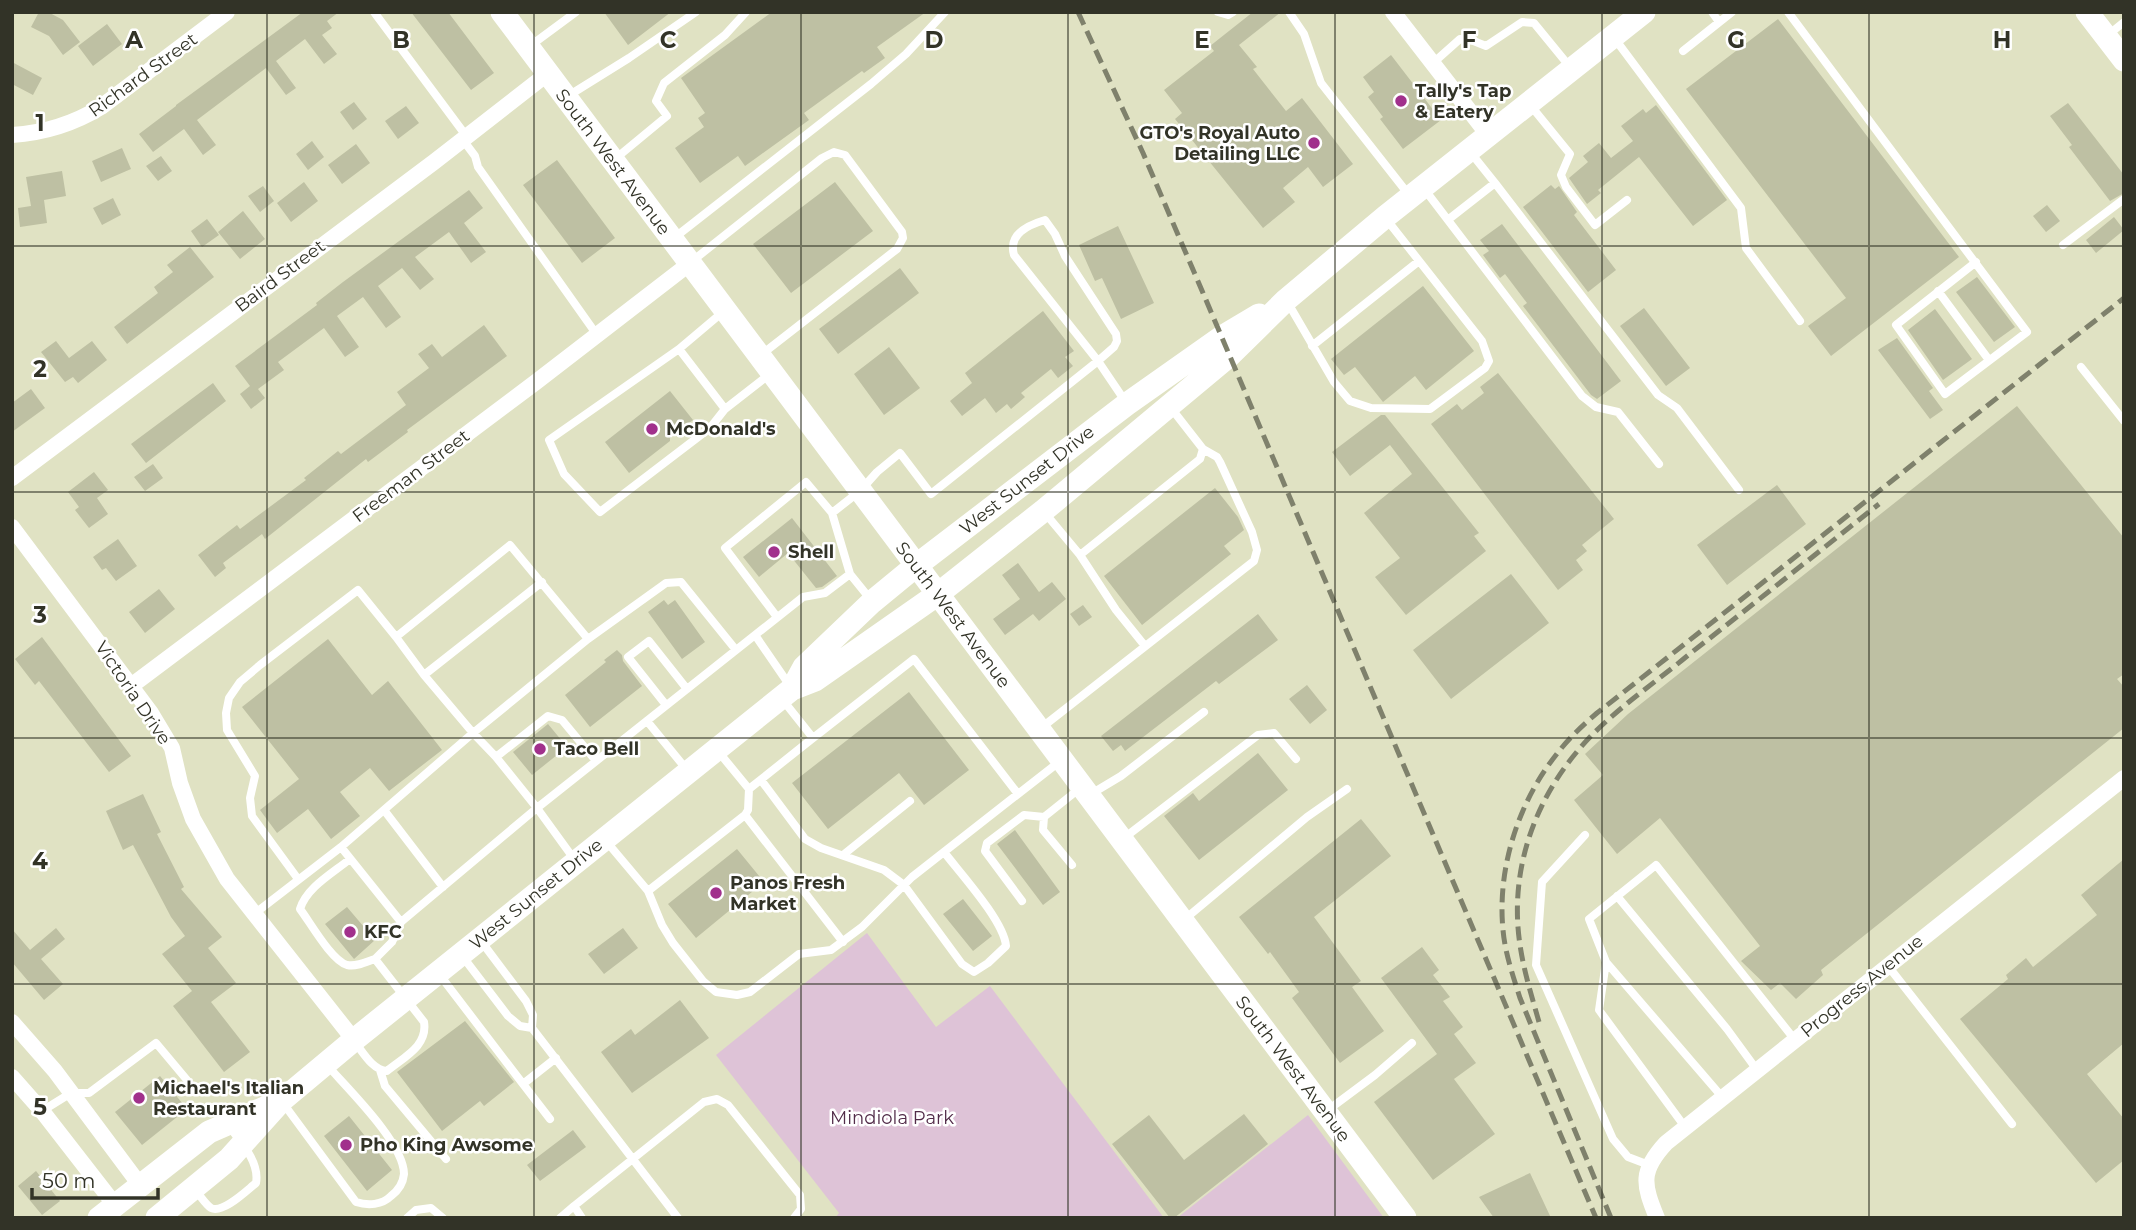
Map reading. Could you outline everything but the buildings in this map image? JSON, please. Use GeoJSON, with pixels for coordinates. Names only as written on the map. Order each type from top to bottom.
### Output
{"type":"FeatureCollection","features":[{"type":"Feature","properties":{"kind":"main road","name":"South West Avenue"},"geometry":{"type":"LineString","coordinates":[[502,12],[1405,1218]]}},
{"type":"Feature","properties":{"kind":"main road"},"geometry":{"type":"LineString","coordinates":[[2087,12],[2124,60]]}},
{"type":"Feature","properties":{"kind":"main road","name":"West Sunset Drive"},"geometry":{"type":"LineString","coordinates":[[159,1217],[229,1159],[281,1101],[354,1040],[786,693],[815,680],[938,594],[1043,511],[1229,356],[1286,300],[1385,217],[1628,23]]}},
{"type":"Feature","properties":{"kind":"main road","name":"West Sunset Drive"},"geometry":{"type":"LineString","coordinates":[[786,693],[804,667],[872,601],[917,565],[1127,404],[1222,337],[1286,300]]}},
{"type":"Feature","properties":{"kind":"main road","name":"West Sunset Drive"},"geometry":{"type":"LineString","coordinates":[[113,1214],[140,1185],[209,1132],[281,1101]]}},
{"type":"Feature","properties":{"kind":"main road"},"geometry":{"type":"LineString","coordinates":[[140,1185],[159,1217]]}},
{"type":"Feature","properties":{"kind":"street","name":"Richard Street"},"geometry":{"type":"LineString","coordinates":[[12,135],[39,132],[84,118],[227,12]]}},
{"type":"Feature","properties":{"kind":"street"},"geometry":{"type":"LineString","coordinates":[[1393,12],[1489,136]]}},
{"type":"Feature","properties":{"kind":"street","name":"Baird Street"},"geometry":{"type":"LineString","coordinates":[[12,478],[547,75]]}},
{"type":"Feature","properties":{"kind":"street","name":"Freeman Street"},"geometry":{"type":"LineString","coordinates":[[131,686],[689,264]]}},
{"type":"Feature","properties":{"kind":"street","name":"Victoria Drive"},"geometry":{"type":"LineString","coordinates":[[12,527],[151,713],[172,748],[180,783],[193,819],[226,879],[354,1040]]}},
{"type":"Feature","properties":{"kind":"street","name":"Progress Avenue"},"geometry":{"type":"LineString","coordinates":[[1649,1165],[1666,1143],[2124,778]]}},
{"type":"Feature","properties":{"kind":"street"},"geometry":{"type":"LineString","coordinates":[[12,1022],[71,1093],[140,1185]]}},
{"type":"Feature","properties":{"kind":"street"},"geometry":{"type":"LineString","coordinates":[[12,1077],[42,1111],[113,1214]]}},
{"type":"Feature","properties":{"kind":"street"},"geometry":{"type":"LineString","coordinates":[[1649,1165],[1646,1177],[1648,1194],[1657,1218]]}},
{"type":"Feature","properties":{"kind":"lane"},"geometry":{"type":"LineString","coordinates":[[374,12],[465,138],[478,167],[597,335]]}},
{"type":"Feature","properties":{"kind":"lane"},"geometry":{"type":"LineString","coordinates":[[528,48],[576,12]]}},
{"type":"Feature","properties":{"kind":"lane"},"geometry":{"type":"LineString","coordinates":[[565,98],[696,12]]}},
{"type":"Feature","properties":{"kind":"lane"},"geometry":{"type":"LineString","coordinates":[[612,161],[667,116],[656,101],[664,83],[725,35],[746,12]]}},
{"type":"Feature","properties":{"kind":"lane"},"geometry":{"type":"LineString","coordinates":[[672,240],[906,54],[945,12]]}},
{"type":"Feature","properties":{"kind":"lane"},"geometry":{"type":"LineString","coordinates":[[1218,12],[1228,15],[1233,12]]}},
{"type":"Feature","properties":{"kind":"lane"},"geometry":{"type":"LineString","coordinates":[[1289,12],[1304,34],[1321,83],[1417,192],[1449,219],[1582,396],[1596,407],[1618,412],[1659,464]]}},
{"type":"Feature","properties":{"kind":"lane"},"geometry":{"type":"LineString","coordinates":[[1712,12],[1719,22]]}},
{"type":"Feature","properties":{"kind":"lane"},"geometry":{"type":"LineString","coordinates":[[1683,51],[1732,12]]}},
{"type":"Feature","properties":{"kind":"lane"},"geometry":{"type":"LineString","coordinates":[[1788,12],[1976,262],[2027,332],[1945,394],[1896,325],[1976,262]]}},
{"type":"Feature","properties":{"kind":"lane"},"geometry":{"type":"LineString","coordinates":[[1433,63],[1460,39],[1486,46],[1522,22],[1534,23],[1572,69]]}},
{"type":"Feature","properties":{"kind":"lane"},"geometry":{"type":"LineString","coordinates":[[2106,37],[2124,22]]}},
{"type":"Feature","properties":{"kind":"lane"},"geometry":{"type":"LineString","coordinates":[[1628,23],[1741,208],[1746,248],[1800,321]]}},
{"type":"Feature","properties":{"kind":"lane"},"geometry":{"type":"LineString","coordinates":[[1529,104],[1570,154],[1561,176],[1566,187],[1595,225],[1627,200]]}},
{"type":"Feature","properties":{"kind":"lane"},"geometry":{"type":"LineString","coordinates":[[1470,151],[1658,395],[1677,408],[1739,490]]}},
{"type":"Feature","properties":{"kind":"lane"},"geometry":{"type":"LineString","coordinates":[[689,264],[822,158],[834,152],[845,155],[902,232],[903,239],[897,249],[765,364],[710,428],[600,512],[564,474],[549,440],[679,349],[724,311]]}},
{"type":"Feature","properties":{"kind":"lane"},"geometry":{"type":"LineString","coordinates":[[1449,219],[1495,183]]}},
{"type":"Feature","properties":{"kind":"lane"},"geometry":{"type":"LineString","coordinates":[[2063,245],[2124,199]]}},
{"type":"Feature","properties":{"kind":"lane"},"geometry":{"type":"LineString","coordinates":[[1286,300],[1334,382],[1350,401],[1371,408],[1430,409],[1485,368],[1489,361],[1482,341],[1385,217]]}},
{"type":"Feature","properties":{"kind":"lane"},"geometry":{"type":"LineString","coordinates":[[832,513],[900,453],[931,494],[1098,361],[1114,347],[1116,334],[1065,256],[1055,234],[1045,220],[1030,224],[1014,238],[1014,255],[1098,361],[1127,404]]}},
{"type":"Feature","properties":{"kind":"lane"},"geometry":{"type":"LineString","coordinates":[[1312,346],[1419,261]]}},
{"type":"Feature","properties":{"kind":"lane"},"geometry":{"type":"LineString","coordinates":[[1938,291],[1989,360]]}},
{"type":"Feature","properties":{"kind":"lane"},"geometry":{"type":"LineString","coordinates":[[679,349],[725,409]]}},
{"type":"Feature","properties":{"kind":"lane"},"geometry":{"type":"LineString","coordinates":[[2081,367],[2124,421]]}},
{"type":"Feature","properties":{"kind":"lane"},"geometry":{"type":"LineString","coordinates":[[1039,730],[1254,561],[1257,550],[1251,532],[1220,462],[1217,457],[1203,449],[1170,405]]}},
{"type":"Feature","properties":{"kind":"lane"},"geometry":{"type":"LineString","coordinates":[[1080,555],[1200,459],[1203,449]]}},
{"type":"Feature","properties":{"kind":"lane"},"geometry":{"type":"LineString","coordinates":[[777,617],[725,548],[806,482],[832,513],[850,574],[872,601]]}},
{"type":"Feature","properties":{"kind":"lane"},"geometry":{"type":"LineString","coordinates":[[1043,511],[1080,555],[1116,610],[1145,646]]}},
{"type":"Feature","properties":{"kind":"lane"},"geometry":{"type":"LineString","coordinates":[[396,637],[510,545],[588,639]]}},
{"type":"Feature","properties":{"kind":"lane"},"geometry":{"type":"LineString","coordinates":[[350,859],[310,891],[302,900],[300,909],[334,956],[346,965],[360,965],[375,959],[392,942],[401,922],[666,705],[803,597],[825,593],[850,574]]}},
{"type":"Feature","properties":{"kind":"lane"},"geometry":{"type":"LineString","coordinates":[[424,675],[541,582]]}},
{"type":"Feature","properties":{"kind":"lane"},"geometry":{"type":"LineString","coordinates":[[254,914],[341,847],[473,733],[588,639],[666,583],[681,582],[736,650]]}},
{"type":"Feature","properties":{"kind":"lane"},"geometry":{"type":"LineString","coordinates":[[298,879],[252,816],[250,798],[255,776],[227,730],[229,698],[240,682],[260,665],[358,590],[424,675],[537,808],[576,862]]}},
{"type":"Feature","properties":{"kind":"lane"},"geometry":{"type":"LineString","coordinates":[[755,635],[813,738]]}},
{"type":"Feature","properties":{"kind":"lane"},"geometry":{"type":"LineString","coordinates":[[666,705],[628,657],[649,641],[687,689]]}},
{"type":"Feature","properties":{"kind":"lane"},"geometry":{"type":"LineString","coordinates":[[748,789],[914,659],[1018,794]]}},
{"type":"Feature","properties":{"kind":"lane"},"geometry":{"type":"LineString","coordinates":[[1022,901],[985,851],[987,843],[1024,815],[1044,817],[1085,792],[1121,776],[1204,712]]}},
{"type":"Feature","properties":{"kind":"lane"},"geometry":{"type":"LineString","coordinates":[[496,757],[548,716],[562,720],[596,761]]}},
{"type":"Feature","properties":{"kind":"lane"},"geometry":{"type":"LineString","coordinates":[[647,721],[688,772]]}},
{"type":"Feature","properties":{"kind":"lane"},"geometry":{"type":"LineString","coordinates":[[1121,840],[1258,734],[1274,733],[1296,759]]}},
{"type":"Feature","properties":{"kind":"lane"},"geometry":{"type":"LineString","coordinates":[[648,891],[748,810],[748,789],[717,749]]}},
{"type":"Feature","properties":{"kind":"lane"},"geometry":{"type":"LineString","coordinates":[[604,839],[648,891],[662,925],[673,943],[709,987],[724,994],[737,995],[750,992],[794,956],[812,951],[828,952],[843,942],[904,885],[1061,760]]}},
{"type":"Feature","properties":{"kind":"lane"},"geometry":{"type":"LineString","coordinates":[[761,780],[805,839],[821,848],[884,870],[904,885],[962,964],[974,972],[1006,946],[1005,937],[987,907],[944,852]]}},
{"type":"Feature","properties":{"kind":"lane"},"geometry":{"type":"LineString","coordinates":[[1183,921],[1307,817],[1347,789]]}},
{"type":"Feature","properties":{"kind":"lane"},"geometry":{"type":"LineString","coordinates":[[843,855],[910,801]]}},
{"type":"Feature","properties":{"kind":"lane"},"geometry":{"type":"LineString","coordinates":[[384,810],[443,887]]}},
{"type":"Feature","properties":{"kind":"lane"},"geometry":{"type":"LineString","coordinates":[[745,815],[843,942]]}},
{"type":"Feature","properties":{"kind":"lane"},"geometry":{"type":"LineString","coordinates":[[1044,817],[1043,830],[1072,865]]}},
{"type":"Feature","properties":{"kind":"lane"},"geometry":{"type":"LineString","coordinates":[[1585,835],[1542,883],[1536,965],[1613,1139],[1628,1157],[1649,1165]]}},
{"type":"Feature","properties":{"kind":"lane"},"geometry":{"type":"LineString","coordinates":[[341,847],[401,922]]}},
{"type":"Feature","properties":{"kind":"lane"},"geometry":{"type":"LineString","coordinates":[[1723,1098],[1606,962],[1589,919],[1656,864],[1795,1040]]}},
{"type":"Feature","properties":{"kind":"lane"},"geometry":{"type":"LineString","coordinates":[[1617,896],[1727,1029],[1757,1070]]}},
{"type":"Feature","properties":{"kind":"lane"},"geometry":{"type":"LineString","coordinates":[[480,939],[526,1001],[533,1015],[532,1028]]}},
{"type":"Feature","properties":{"kind":"lane"},"geometry":{"type":"LineString","coordinates":[[461,954],[508,1016],[520,1026],[532,1028],[678,1218]]}},
{"type":"Feature","properties":{"kind":"lane"},"geometry":{"type":"LineString","coordinates":[[375,959],[424,1022],[425,1031],[421,1044],[387,1071],[380,1070]]}},
{"type":"Feature","properties":{"kind":"lane"},"geometry":{"type":"LineString","coordinates":[[1606,962],[1599,1010],[1685,1128]]}},
{"type":"Feature","properties":{"kind":"lane"},"geometry":{"type":"LineString","coordinates":[[1888,966],[2012,1124]]}},
{"type":"Feature","properties":{"kind":"lane"},"geometry":{"type":"LineString","coordinates":[[438,972],[550,1119]]}},
{"type":"Feature","properties":{"kind":"lane"},"geometry":{"type":"LineString","coordinates":[[354,1040],[380,1070],[385,1086],[446,1159]]}},
{"type":"Feature","properties":{"kind":"lane"},"geometry":{"type":"LineString","coordinates":[[1326,1112],[1376,1075],[1412,1042]]}},
{"type":"Feature","properties":{"kind":"lane"},"geometry":{"type":"LineString","coordinates":[[42,1111],[71,1093],[89,1093],[156,1043],[187,1080]]}},
{"type":"Feature","properties":{"kind":"lane"},"geometry":{"type":"LineString","coordinates":[[523,1083],[556,1058]]}},
{"type":"Feature","properties":{"kind":"lane"},"geometry":{"type":"LineString","coordinates":[[281,1101],[356,1202],[368,1205],[387,1200],[401,1188],[404,1172],[400,1159],[391,1139],[326,1064]]}},
{"type":"Feature","properties":{"kind":"lane"},"geometry":{"type":"LineString","coordinates":[[559,1218],[704,1102],[717,1099],[728,1105],[800,1195],[801,1209],[794,1218]]}},
{"type":"Feature","properties":{"kind":"lane"},"geometry":{"type":"LineString","coordinates":[[217,1210],[224,1208],[257,1183],[258,1175],[254,1164],[227,1123]]}},
{"type":"Feature","properties":{"kind":"lane"},"geometry":{"type":"LineString","coordinates":[[194,1188],[223,1218]]}},
{"type":"Feature","properties":{"kind":"lane"},"geometry":{"type":"LineString","coordinates":[[574,1206],[582,1218]]}},
{"type":"Feature","properties":{"kind":"lane"},"geometry":{"type":"LineString","coordinates":[[407,1218],[416,1210],[431,1209],[443,1218]]}},
{"type":"Feature","properties":{"kind":"green space","name":"Mindiola Park"},"geometry":{"type":"Polygon","coordinates":[[[867,933],[936,1027],[990,986],[1164,1218],[835,1218],[839,1213],[716,1055],[867,933]]]}},
{"type":"Feature","properties":{"kind":"green space"},"geometry":{"type":"Polygon","coordinates":[[[1308,1115],[1384,1218],[1177,1218],[1308,1115]]]}},
{"type":"Feature","properties":{"kind":"railway"},"geometry":{"type":"LineString","coordinates":[[1078,12],[1143,153],[1596,1218]]}},
{"type":"Feature","properties":{"kind":"railway"},"geometry":{"type":"LineString","coordinates":[[1611,1218],[1520,998],[1506,947],[1503,930],[1503,884],[1513,838],[1531,794],[1561,749],[1597,713],[2124,298]]}},
{"type":"Feature","properties":{"kind":"railway"},"geometry":{"type":"LineString","coordinates":[[1539,1022],[1520,945],[1517,916],[1519,886],[1523,858],[1532,830],[1557,779],[1574,755],[1617,711],[1879,504]]}},
{"type":"Feature","properties":{"kind":"place","name":"Tally's Tap & Eatery"},"geometry":{"type":"Point","coordinates":[1401,101]}},
{"type":"Feature","properties":{"kind":"place","name":"GTO's Royal Auto Detailing LLC"},"geometry":{"type":"Point","coordinates":[1314,143]}},
{"type":"Feature","properties":{"kind":"place","name":"McDonald's"},"geometry":{"type":"Point","coordinates":[652,429]}},
{"type":"Feature","properties":{"kind":"place","name":"Shell"},"geometry":{"type":"Point","coordinates":[774,552]}},
{"type":"Feature","properties":{"kind":"place","name":"Taco Bell"},"geometry":{"type":"Point","coordinates":[540,749]}},
{"type":"Feature","properties":{"kind":"place","name":"Panos Fresh Market"},"geometry":{"type":"Point","coordinates":[716,893]}},
{"type":"Feature","properties":{"kind":"place","name":"KFC"},"geometry":{"type":"Point","coordinates":[350,932]}},
{"type":"Feature","properties":{"kind":"place","name":"Michael's Italian Restaurant"},"geometry":{"type":"Point","coordinates":[139,1098]}},
{"type":"Feature","properties":{"kind":"place","name":"Pho King Awsome"},"geometry":{"type":"Point","coordinates":[346,1145]}}]}
